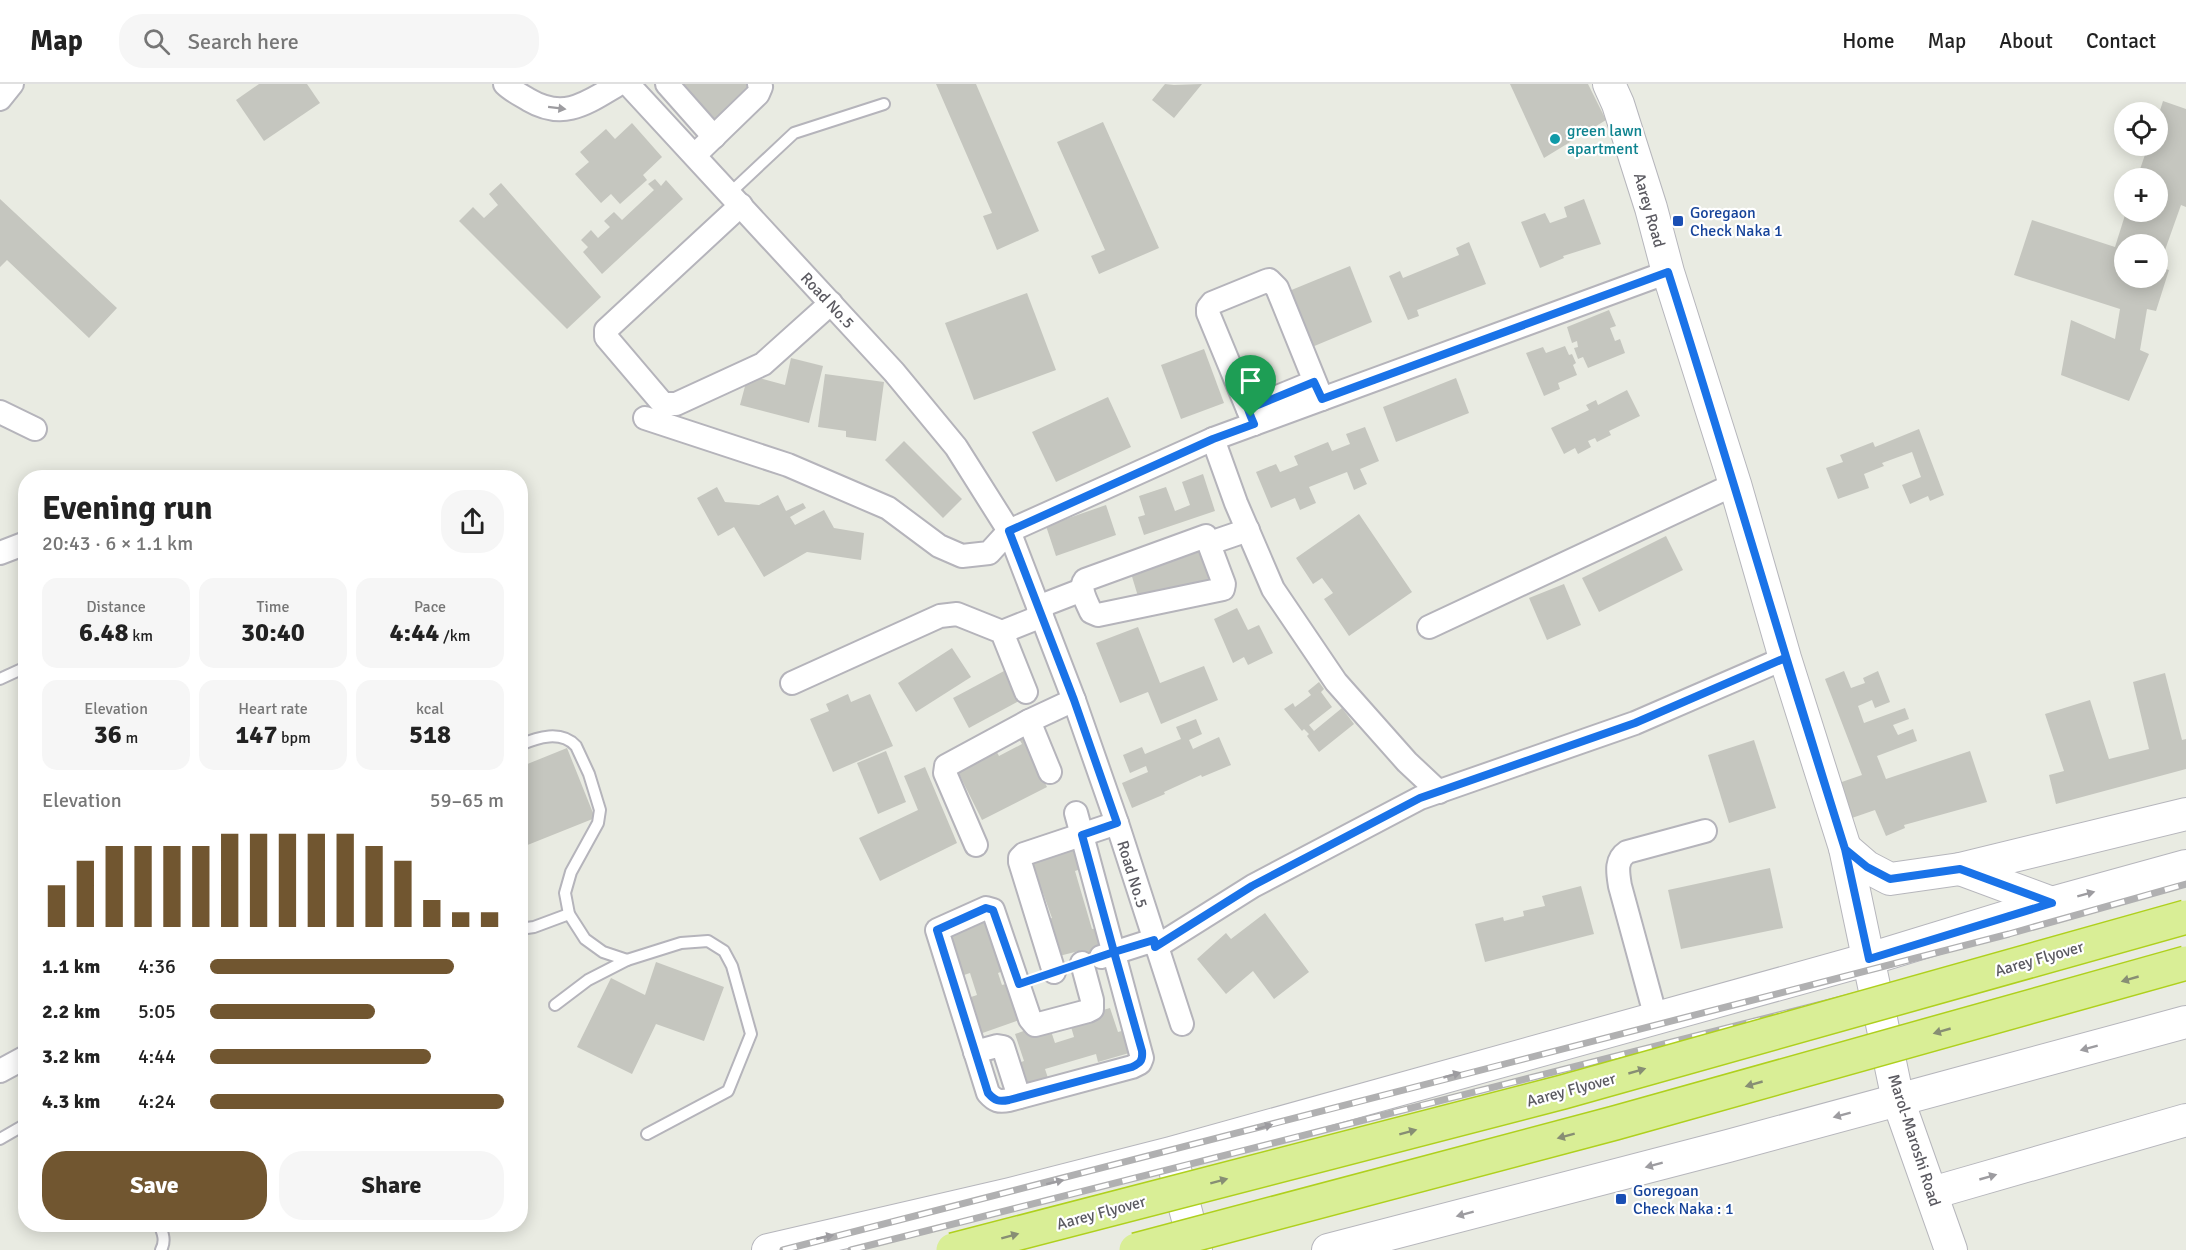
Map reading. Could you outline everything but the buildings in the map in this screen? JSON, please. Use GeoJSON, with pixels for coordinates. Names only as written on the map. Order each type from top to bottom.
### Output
{"type":"FeatureCollection","features":[{"type":"Feature","properties":{"kind":"highway","name":"Aarey Flyover"},"geometry":{"type":"LineString","coordinates":[[953,1250],[1563,1092],[2186,917]]}},
{"type":"Feature","properties":{"kind":"highway"},"geometry":{"type":"LineString","coordinates":[[1136,1250],[1615,1123],[2186,963]]}},
{"type":"Feature","properties":{"kind":"main road","name":"Aarey Road"},"geometry":{"type":"LineString","coordinates":[[1609,84],[1618,104],[1651,208],[1668,272],[1735,484],[1785,658],[1845,849],[1869,959]]}},
{"type":"Feature","properties":{"kind":"main road"},"geometry":{"type":"LineString","coordinates":[[1845,849],[1867,867],[1890,879],[1960,869],[2186,814]]}},
{"type":"Feature","properties":{"kind":"main road"},"geometry":{"type":"LineString","coordinates":[[768,1250],[1010,1194],[1171,1153],[1869,959],[2052,903],[2186,866]]}},
{"type":"Feature","properties":{"kind":"main road"},"geometry":{"type":"LineString","coordinates":[[1960,869],[2052,903]]}},
{"type":"Feature","properties":{"kind":"main road","name":"Marol-Maroshi Road"},"geometry":{"type":"LineString","coordinates":[[1869,959],[1898,1100],[1951,1250]]}},
{"type":"Feature","properties":{"kind":"main road"},"geometry":{"type":"LineString","coordinates":[[1328,1250],[2186,1023]]}},
{"type":"Feature","properties":{"kind":"main road"},"geometry":{"type":"LineString","coordinates":[[1932,1193],[2186,1120]]}},
{"type":"Feature","properties":{"kind":"main road"},"geometry":{"type":"LineString","coordinates":[[1171,1153],[1196,1250]]}},
{"type":"Feature","properties":{"kind":"street"},"geometry":{"type":"LineString","coordinates":[[0,99],[12,84]]}},
{"type":"Feature","properties":{"kind":"street"},"geometry":{"type":"LineString","coordinates":[[506,84],[538,105],[563,111],[585,105],[620,84]]}},
{"type":"Feature","properties":{"kind":"street","name":"Road No.5"},"geometry":{"type":"LineString","coordinates":[[628,84],[894,372],[956,447],[1009,531],[1074,700],[1117,823],[1182,1024]]}},
{"type":"Feature","properties":{"kind":"street"},"geometry":{"type":"LineString","coordinates":[[667,84],[714,137]]}},
{"type":"Feature","properties":{"kind":"street"},"geometry":{"type":"LineString","coordinates":[[695,155],[758,94],[761,87],[759,84]]}},
{"type":"Feature","properties":{"kind":"street"},"geometry":{"type":"LineString","coordinates":[[735,199],[606,330],[606,337],[663,404],[676,404],[763,364],[831,303]]}},
{"type":"Feature","properties":{"kind":"street"},"geometry":{"type":"LineString","coordinates":[[645,418],[788,465],[888,508],[939,546],[962,556],[989,553],[1009,531],[1213,439],[1251,416],[1668,272]]}},
{"type":"Feature","properties":{"kind":"street"},"geometry":{"type":"LineString","coordinates":[[1251,416],[1208,314],[1208,308],[1212,303],[1266,281],[1269,280],[1277,288],[1318,391]]}},
{"type":"Feature","properties":{"kind":"street"},"geometry":{"type":"LineString","coordinates":[[0,412],[35,429]]}},
{"type":"Feature","properties":{"kind":"street"},"geometry":{"type":"LineString","coordinates":[[1213,439],[1273,589],[1336,682],[1407,762],[1439,792]]}},
{"type":"Feature","properties":{"kind":"street"},"geometry":{"type":"LineString","coordinates":[[1429,627],[1735,484]]}},
{"type":"Feature","properties":{"kind":"street"},"geometry":{"type":"LineString","coordinates":[[1210,543],[1248,530]]}},
{"type":"Feature","properties":{"kind":"street"},"geometry":{"type":"LineString","coordinates":[[1202,537],[1207,537],[1210,543],[1224,584],[1221,590],[1098,615],[1090,612],[1082,590],[1085,580],[1202,537]]}},
{"type":"Feature","properties":{"kind":"street"},"geometry":{"type":"LineString","coordinates":[[0,553],[18,546]]}},
{"type":"Feature","properties":{"kind":"street"},"geometry":{"type":"LineString","coordinates":[[1002,632],[1082,590]]}},
{"type":"Feature","properties":{"kind":"street"},"geometry":{"type":"LineString","coordinates":[[792,683],[940,616],[957,614],[1002,632],[1026,692]]}},
{"type":"Feature","properties":{"kind":"street"},"geometry":{"type":"LineString","coordinates":[[1019,984],[1114,952],[1155,943],[1252,886],[1420,798],[1635,723],[1785,658]]}},
{"type":"Feature","properties":{"kind":"street"},"geometry":{"type":"LineString","coordinates":[[976,844],[945,773],[946,766],[1029,721],[1074,700]]}},
{"type":"Feature","properties":{"kind":"street"},"geometry":{"type":"LineString","coordinates":[[1029,721],[1050,772]]}},
{"type":"Feature","properties":{"kind":"street"},"geometry":{"type":"LineString","coordinates":[[1076,813],[1143,1058],[1140,1063],[1132,1067],[1019,1097],[1002,1101],[994,1100],[988,1093],[937,930],[986,908],[993,910],[1030,1020],[1035,1025],[1088,1011],[1093,1005],[1082,963]]}},
{"type":"Feature","properties":{"kind":"street"},"geometry":{"type":"LineString","coordinates":[[1054,972],[1020,858],[1024,854],[1117,823]]}},
{"type":"Feature","properties":{"kind":"street"},"geometry":{"type":"LineString","coordinates":[[1656,1018],[1620,886],[1617,867],[1620,858],[1627,852],[1706,831]]}},
{"type":"Feature","properties":{"kind":"street"},"geometry":{"type":"LineString","coordinates":[[0,1071],[18,1061]]}},
{"type":"Feature","properties":{"kind":"lane"},"geometry":{"type":"LineString","coordinates":[[735,199],[794,133],[884,104]]}},
{"type":"Feature","properties":{"kind":"lane"},"geometry":{"type":"LineString","coordinates":[[0,679],[18,671]]}},
{"type":"Feature","properties":{"kind":"lane"},"geometry":{"type":"LineString","coordinates":[[528,742],[549,736],[570,739],[576,746],[598,799],[600,810],[598,823],[571,872],[565,893],[569,914],[585,939],[603,952],[627,960]]}},
{"type":"Feature","properties":{"kind":"lane"},"geometry":{"type":"LineString","coordinates":[[528,928],[569,914]]}},
{"type":"Feature","properties":{"kind":"lane"},"geometry":{"type":"LineString","coordinates":[[555,1005],[588,980],[627,960],[681,943],[708,941],[724,951],[732,966],[751,1034],[728,1091],[647,1134]]}},
{"type":"Feature","properties":{"kind":"lane"},"geometry":{"type":"LineString","coordinates":[[0,1139],[18,1129]]}},
{"type":"Feature","properties":{"kind":"lane"},"geometry":{"type":"LineString","coordinates":[[161,1250],[163,1232]]}},
{"type":"Feature","properties":{"kind":"railway"},"geometry":{"type":"LineString","coordinates":[[783,1250],[2009,934],[2186,884]]}},
{"type":"Feature","properties":{"kind":"railway"},"geometry":{"type":"LineString","coordinates":[[851,1250],[2015,955],[2186,907]]}},
{"type":"Feature","properties":{"kind":"place","name":"green lawn apartment"},"geometry":{"type":"Point","coordinates":[1555,139]}},
{"type":"Feature","properties":{"kind":"place","name":"Goregaon Check Naka 1"},"geometry":{"type":"Point","coordinates":[1678,221]}},
{"type":"Feature","properties":{"kind":"place","name":"Goregoan Check Naka : 1"},"geometry":{"type":"Point","coordinates":[1621,1199]}},
{"type":"Feature","properties":{"kind":"route"},"geometry":{"type":"LineString","coordinates":[[1251,417],[1248,409],[1314,382],[1322,399],[1668,272],[1735,484],[1785,658],[1845,849],[1867,867],[1890,879],[1960,869],[2052,903],[1869,959],[1845,849],[1825,785],[1785,658],[1635,723],[1420,798],[1252,886],[1155,947],[1154,940],[1114,952],[1142,1051],[1143,1058],[1140,1063],[1009,1100],[994,1100],[988,1093],[936,932],[939,927],[986,908],[993,910],[1019,984],[1114,952],[1082,835],[1117,823],[1074,700],[1009,531],[1213,439],[1254,424],[1251,417]]}}]}
